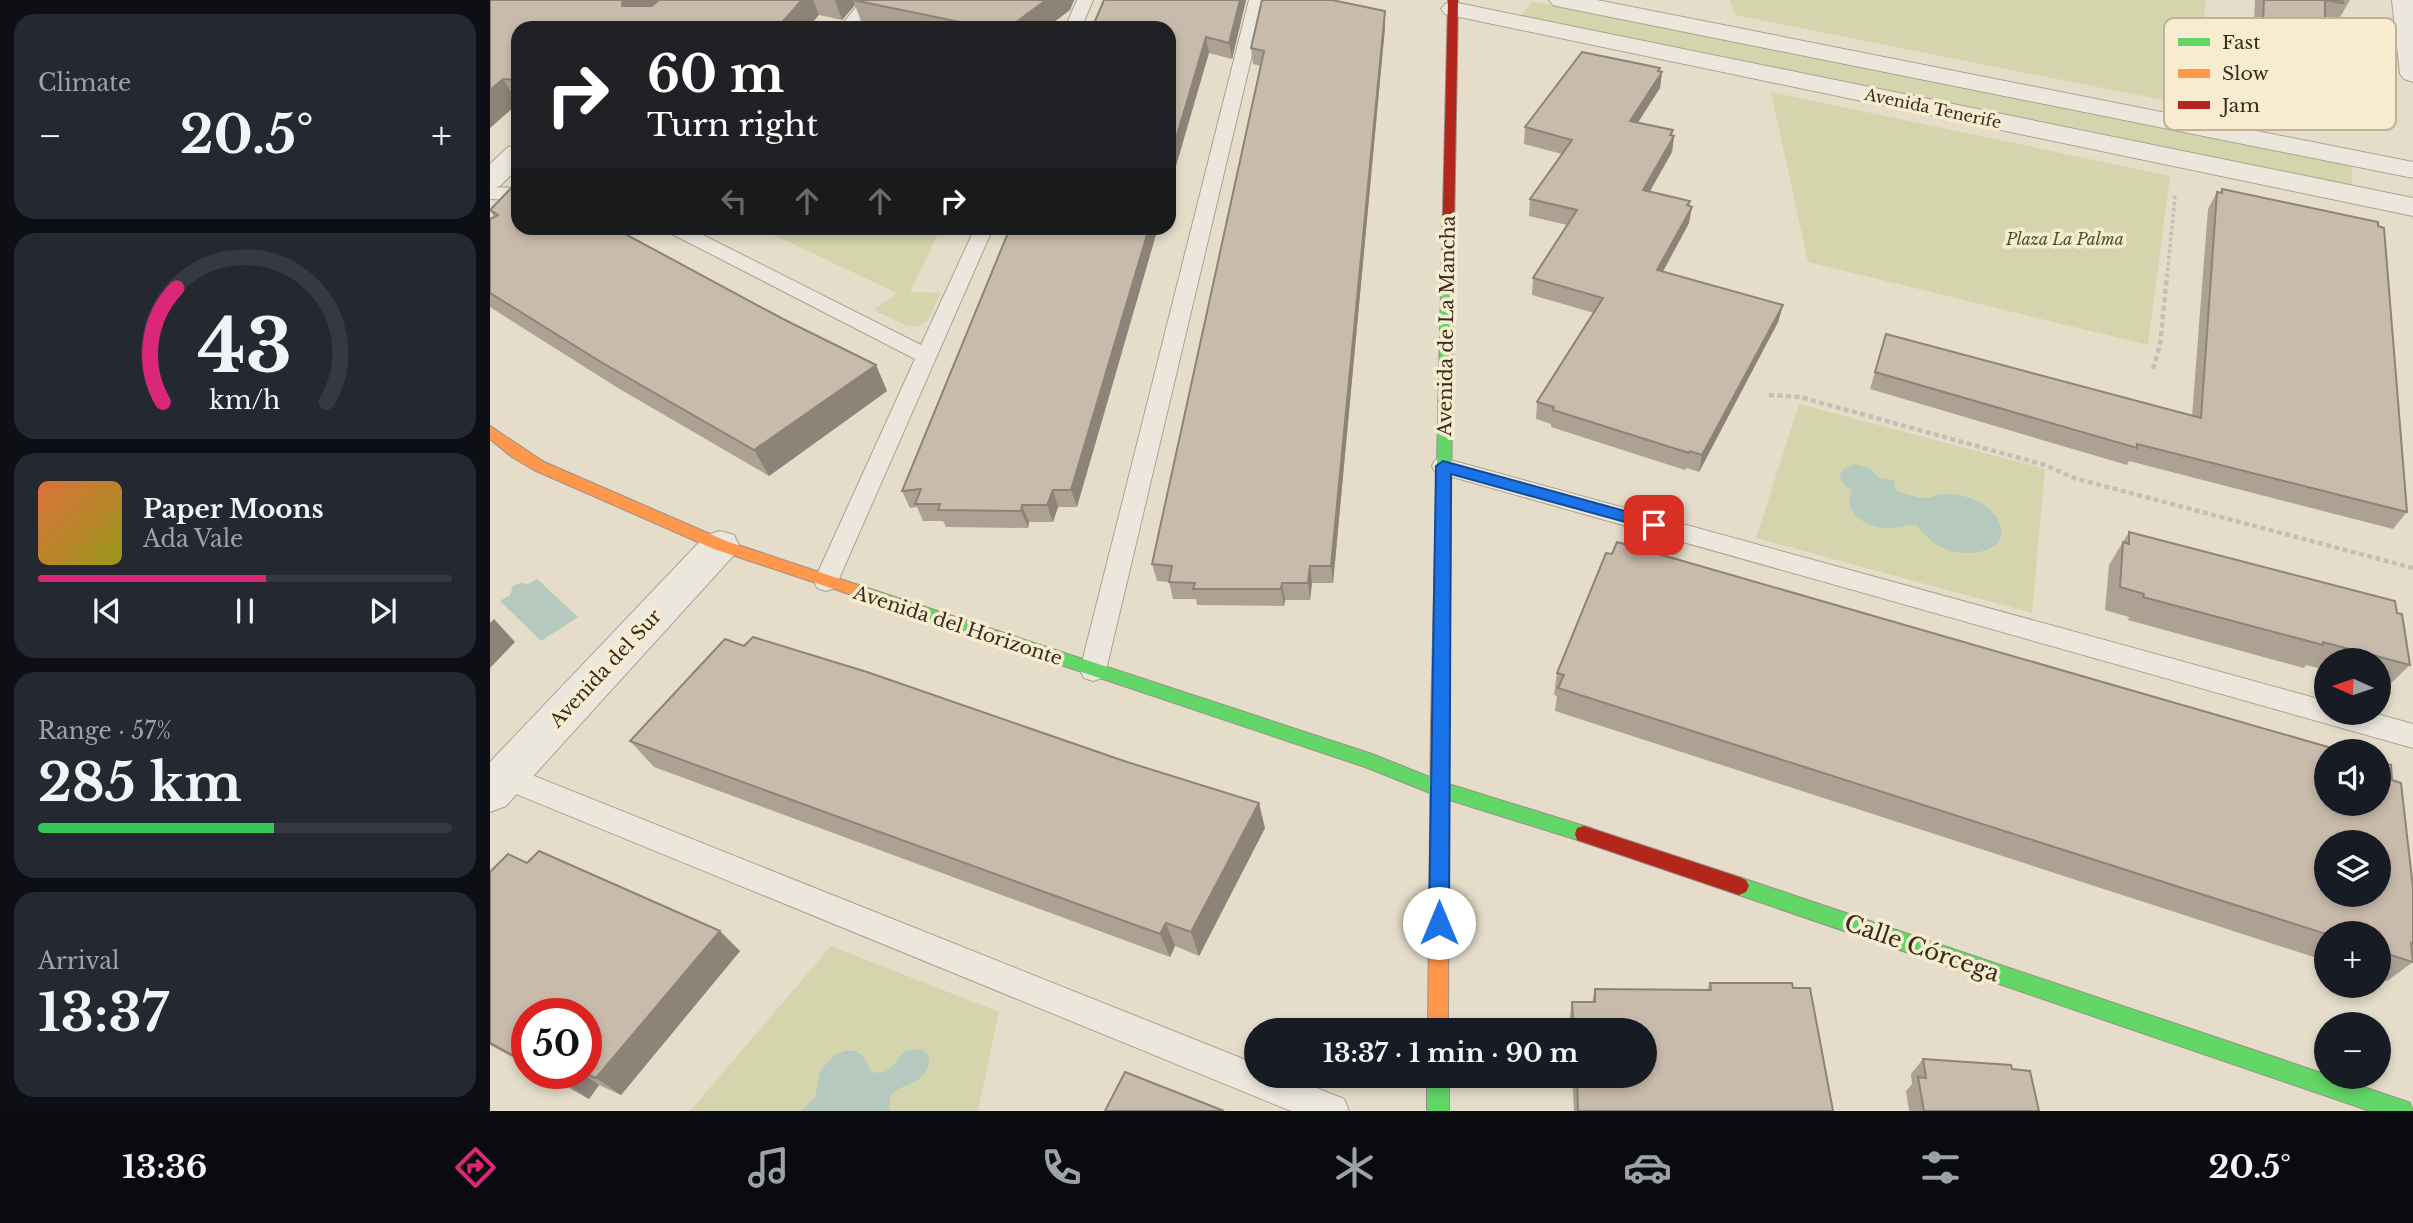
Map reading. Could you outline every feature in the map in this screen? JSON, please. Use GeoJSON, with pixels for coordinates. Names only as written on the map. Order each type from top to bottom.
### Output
{"type":"FeatureCollection","features":[{"type":"Feature","properties":{"kind":"street","name":"Avenida Tenerife"},"geometry":{"type":"LineString","coordinates":[[1561,0],[2164,120]]}},
{"type":"Feature","properties":{"kind":"street"},"geometry":{"type":"LineString","coordinates":[[2404,0],[2413,74]]}},
{"type":"Feature","properties":{"kind":"street","name":"Avenida Tenerife"},"geometry":{"type":"LineString","coordinates":[[1453,4],[2413,207]]}},
{"type":"Feature","properties":{"kind":"street","name":"Avenida de La Mancha"},"geometry":{"type":"LineString","coordinates":[[1438,1018],[1443,466],[1453,4]]}},
{"type":"Feature","properties":{"kind":"street","name":"Avenida Tenerife"},"geometry":{"type":"LineString","coordinates":[[2213,130],[2413,170]]}},
{"type":"Feature","properties":{"kind":"street"},"geometry":{"type":"LineString","coordinates":[[490,180],[511,160]]}},
{"type":"Feature","properties":{"kind":"street","name":"Avenida del Horizonte"},"geometry":{"type":"LineString","coordinates":[[490,430],[517,453],[539,466],[720,545],[1360,758],[1440,789]]}},
{"type":"Feature","properties":{"kind":"street","name":"Avenida del Sur"},"geometry":{"type":"LineString","coordinates":[[497,784],[720,545]]}},
{"type":"Feature","properties":{"kind":"street","name":"Calle Córcega"},"geometry":{"type":"LineString","coordinates":[[1440,789],[1541,819],[2402,1111]]}},
{"type":"Feature","properties":{"kind":"street"},"geometry":{"type":"LineString","coordinates":[[1438,1088],[1438,1111]]}},
{"type":"Feature","properties":{"kind":"lane"},"geometry":{"type":"LineString","coordinates":[[853,21],[870,0]]}},
{"type":"Feature","properties":{"kind":"lane"},"geometry":{"type":"LineString","coordinates":[[1093,670],[1256,0]]}},
{"type":"Feature","properties":{"kind":"lane"},"geometry":{"type":"LineString","coordinates":[[1075,21],[1081,1]]}},
{"type":"Feature","properties":{"kind":"lane"},"geometry":{"type":"LineString","coordinates":[[490,193],[511,194]]}},
{"type":"Feature","properties":{"kind":"lane"},"geometry":{"type":"LineString","coordinates":[[693,235],[927,356]]}},
{"type":"Feature","properties":{"kind":"lane"},"geometry":{"type":"LineString","coordinates":[[826,581],[981,235]]}},
{"type":"Feature","properties":{"kind":"lane"},"geometry":{"type":"LineString","coordinates":[[1443,466],[2314,708]]}},
{"type":"Feature","properties":{"kind":"lane"},"geometry":{"type":"LineString","coordinates":[[2374,725],[2413,736]]}},
{"type":"Feature","properties":{"kind":"lane"},"geometry":{"type":"LineString","coordinates":[[497,784],[1332,1111]]}},
{"type":"Feature","properties":{"kind":"path"},"geometry":{"type":"LineString","coordinates":[[2153,369],[2160,345],[2176,186]]}},
{"type":"Feature","properties":{"kind":"path"},"geometry":{"type":"LineString","coordinates":[[1769,395],[1800,397],[2045,465],[2074,478],[2413,568]]}},
{"type":"Feature","properties":{"kind":"green space"},"geometry":{"type":"Polygon","coordinates":[[[1730,0],[2206,0],[2204,18],[2164,18],[2164,100],[1735,15],[1730,0]]]}},
{"type":"Feature","properties":{"kind":"green space"},"geometry":{"type":"Polygon","coordinates":[[[1532,1],[2164,125],[2164,130],[2189,130],[2352,162],[2352,186],[1520,18],[1532,1]]]}},
{"type":"Feature","properties":{"kind":"green space","name":"Plaza La Palma"},"geometry":{"type":"Polygon","coordinates":[[[1771,92],[2170,176],[2148,345],[1808,262],[1771,92]]]}},
{"type":"Feature","properties":{"kind":"green space"},"geometry":{"type":"Polygon","coordinates":[[[774,235],[938,235],[910,292],[941,293],[928,320],[919,326],[907,326],[874,310],[897,293],[774,235]]]}},
{"type":"Feature","properties":{"kind":"green space"},"geometry":{"type":"Polygon","coordinates":[[[1799,404],[2045,469],[2032,613],[1756,538],[1799,404]]]}},
{"type":"Feature","properties":{"kind":"green space"},"geometry":{"type":"Polygon","coordinates":[[[831,946],[999,1012],[978,1111],[690,1111],[831,946]]]}},
{"type":"Feature","properties":{"kind":"shaded area"},"geometry":{"type":"Polygon","coordinates":[[[1854,464],[1870,468],[1879,478],[1894,480],[1896,491],[1920,498],[1951,494],[1976,500],[1995,515],[2001,532],[2000,540],[1987,550],[1959,553],[1936,544],[1916,525],[1888,528],[1864,522],[1853,512],[1850,506],[1852,490],[1840,477],[1842,470],[1854,464]]]}},
{"type":"Feature","properties":{"kind":"shaded area"},"geometry":{"type":"Polygon","coordinates":[[[537,579],[578,617],[541,641],[500,601],[510,595],[513,586],[528,584],[537,579]]]}},
{"type":"Feature","properties":{"kind":"shaded area"},"geometry":{"type":"Polygon","coordinates":[[[922,1049],[929,1056],[927,1068],[922,1077],[893,1093],[890,1100],[891,1111],[800,1111],[815,1098],[820,1071],[833,1056],[844,1051],[856,1051],[864,1057],[871,1071],[878,1073],[892,1067],[907,1050],[922,1049]]]}},
{"type":"Feature","properties":{"kind":"building"},"geometry":{"type":"Polygon","coordinates":[[[490,0],[625,0],[622,6],[652,6],[659,0],[802,0],[783,21],[511,21],[511,80],[503,79],[490,90],[490,0]]]}},
{"type":"Feature","properties":{"kind":"building"},"geometry":{"type":"Polygon","coordinates":[[[853,0],[1046,0],[1018,21],[955,21],[853,0]]]}},
{"type":"Feature","properties":{"kind":"building"},"geometry":{"type":"Polygon","coordinates":[[[1104,0],[1240,0],[1229,43],[1206,37],[1176,138],[1176,21],[1095,21],[1104,0]]]}},
{"type":"Feature","properties":{"kind":"building"},"geometry":{"type":"Polygon","coordinates":[[[1262,0],[1332,0],[1385,11],[1331,566],[1310,566],[1308,583],[1282,583],[1281,589],[1193,589],[1195,583],[1169,582],[1172,566],[1152,564],[1264,51],[1251,48],[1262,0]]]}},
{"type":"Feature","properties":{"kind":"building"},"geometry":{"type":"Polygon","coordinates":[[[2264,0],[2325,0],[2325,18],[2263,18],[2264,0]]]}},
{"type":"Feature","properties":{"kind":"building"},"geometry":{"type":"Polygon","coordinates":[[[1582,52],[1660,68],[1658,71],[1662,72],[1630,121],[1673,130],[1670,135],[1674,136],[1643,190],[1690,201],[1687,205],[1692,207],[1657,270],[1783,305],[1702,455],[1553,410],[1554,407],[1537,402],[1603,298],[1533,278],[1577,210],[1530,199],[1572,140],[1525,127],[1582,52]]]}},
{"type":"Feature","properties":{"kind":"building"},"geometry":{"type":"Polygon","coordinates":[[[511,188],[511,235],[627,235],[783,319],[876,365],[754,450],[601,362],[490,293],[490,219],[498,215],[490,210],[511,188]]]}},
{"type":"Feature","properties":{"kind":"building"},"geometry":{"type":"Polygon","coordinates":[[[2222,189],[2378,222],[2378,226],[2384,228],[2407,512],[2137,444],[2137,448],[1875,372],[1886,334],[2201,418],[2217,192],[2222,193],[2222,189]]]}},
{"type":"Feature","properties":{"kind":"building"},"geometry":{"type":"Polygon","coordinates":[[[1007,235],[1147,235],[1071,490],[1053,490],[1047,505],[1022,505],[1021,511],[938,510],[940,504],[915,504],[921,489],[902,491],[1007,235]]]}},
{"type":"Feature","properties":{"kind":"building"},"geometry":{"type":"Polygon","coordinates":[[[2129,532],[2395,601],[2397,613],[2402,614],[2410,665],[2391,660],[2391,648],[2346,648],[2323,642],[2323,645],[2143,597],[2144,594],[2120,587],[2123,542],[2129,544],[2129,532]]]}},
{"type":"Feature","properties":{"kind":"building"},"geometry":{"type":"Polygon","coordinates":[[[1617,542],[2314,743],[2314,816],[2391,816],[2391,765],[2392,780],[2401,783],[2413,888],[2413,962],[2391,955],[2391,921],[2314,921],[2314,930],[1558,688],[1564,675],[1557,673],[1606,553],[1612,554],[1617,542]]]}},
{"type":"Feature","properties":{"kind":"building"},"geometry":{"type":"Polygon","coordinates":[[[753,637],[867,672],[1124,761],[1259,803],[1191,932],[1166,923],[1160,934],[630,741],[725,639],[744,646],[753,637]]]}},
{"type":"Feature","properties":{"kind":"building"},"geometry":{"type":"Polygon","coordinates":[[[539,851],[720,931],[602,1071],[602,998],[511,998],[511,1054],[490,1043],[490,872],[508,854],[527,863],[539,851]]]}},
{"type":"Feature","properties":{"kind":"building"},"geometry":{"type":"Polygon","coordinates":[[[1710,983],[1792,983],[1793,988],[1810,988],[1833,1111],[1578,1111],[1577,1088],[1657,1088],[1657,1018],[1573,1018],[1572,1002],[1595,1002],[1595,989],[1711,990],[1710,983]]]}},
{"type":"Feature","properties":{"kind":"building"},"geometry":{"type":"Polygon","coordinates":[[[1923,1059],[2011,1065],[2012,1069],[2030,1071],[2039,1111],[1924,1111],[1918,1077],[1926,1078],[1923,1059]]]}},
{"type":"Feature","properties":{"kind":"building"},"geometry":{"type":"Polygon","coordinates":[[[1125,1072],[1224,1111],[1105,1111],[1125,1072]]]}},
{"type":"Feature","properties":{"kind":"traffic: fast"},"geometry":{"type":"LineString","coordinates":[[1440,723],[1447,291]]}},
{"type":"Feature","properties":{"kind":"traffic: fast"},"geometry":{"type":"LineString","coordinates":[[855,590],[1372,762],[1440,789],[1584,834]]}},
{"type":"Feature","properties":{"kind":"traffic: fast"},"geometry":{"type":"LineString","coordinates":[[1739,886],[2402,1111]]}},
{"type":"Feature","properties":{"kind":"traffic: fast"},"geometry":{"type":"LineString","coordinates":[[1438,1088],[1438,1111]]}},
{"type":"Feature","properties":{"kind":"traffic: slow"},"geometry":{"type":"LineString","coordinates":[[490,431],[517,453],[539,466],[720,545],[855,590]]}},
{"type":"Feature","properties":{"kind":"traffic: slow"},"geometry":{"type":"LineString","coordinates":[[1438,1018],[1440,723]]}},
{"type":"Feature","properties":{"kind":"traffic: jam"},"geometry":{"type":"LineString","coordinates":[[1447,291],[1453,0]]}},
{"type":"Feature","properties":{"kind":"traffic: jam"},"geometry":{"type":"LineString","coordinates":[[1584,834],[1739,886]]}},
{"type":"Feature","properties":{"kind":"route"},"geometry":{"type":"LineString","coordinates":[[1439,923],[1443,466],[1654,525]]}}]}
